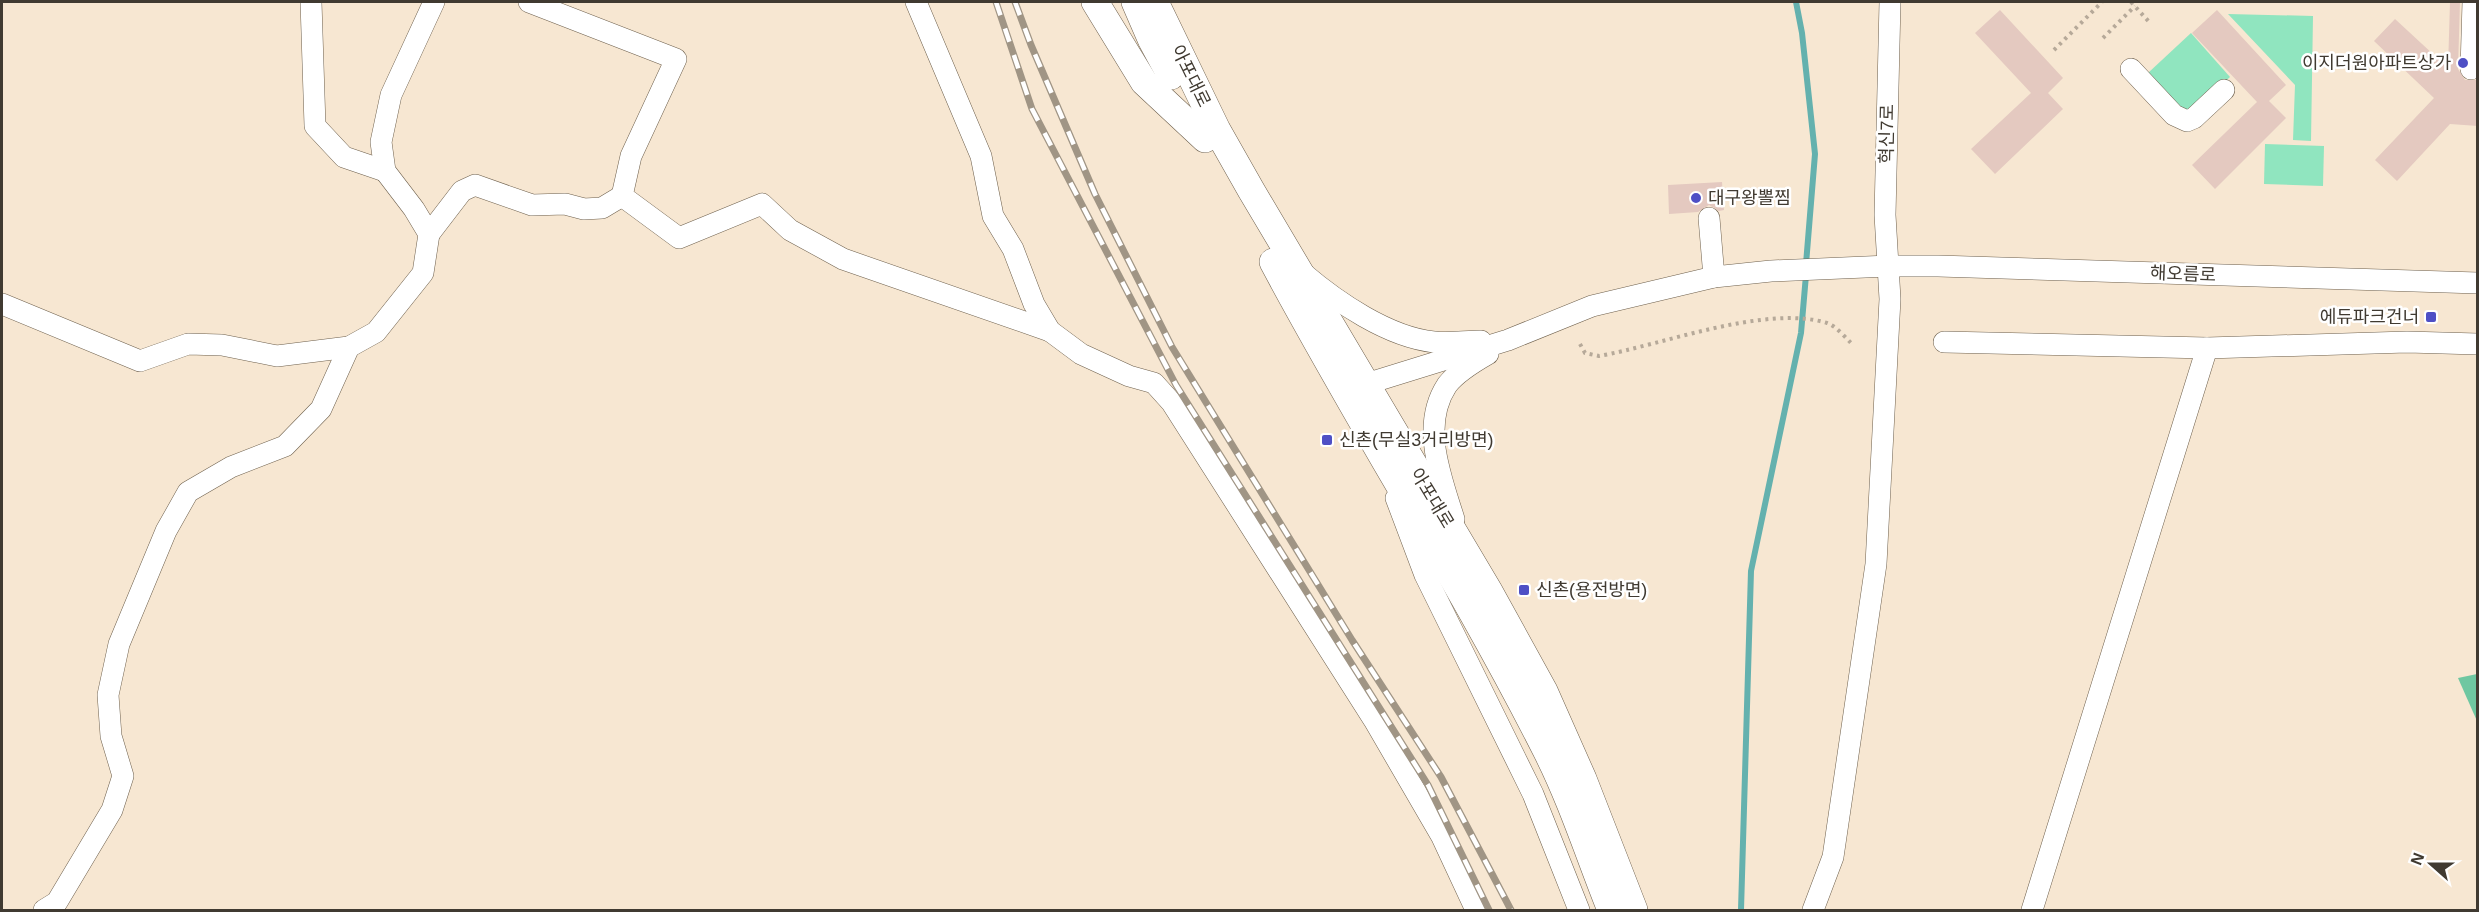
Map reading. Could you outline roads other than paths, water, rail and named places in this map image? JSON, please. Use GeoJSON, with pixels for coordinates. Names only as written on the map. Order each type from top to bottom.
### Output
{"type":"FeatureCollection","features":[{"type":"Feature","properties":{"kind":"main road"},"geometry":{"type":"LineString","coordinates":[[1095,2],[1144,82],[1211,135]]}},
{"type":"Feature","properties":{"kind":"main road","name":"아포대로"},"geometry":{"type":"LineString","coordinates":[[1135,2],[1151,39],[1294,263],[1354,388],[1380,456],[1547,752],[1611,910]]}},
{"type":"Feature","properties":{"kind":"main road","name":"아포대로"},"geometry":{"type":"LineString","coordinates":[[1155,2],[1211,135],[1354,388],[1463,549],[1544,691],[1583,779],[1634,910]]}},
{"type":"Feature","properties":{"kind":"main road"},"geometry":{"type":"LineString","coordinates":[[1174,2],[1207,91],[1211,135]]}},
{"type":"Feature","properties":{"kind":"street"},"geometry":{"type":"LineString","coordinates":[[311,2],[315,126],[344,157],[385,171]]}},
{"type":"Feature","properties":{"kind":"street"},"geometry":{"type":"LineString","coordinates":[[429,234],[414,209],[385,171],[381,142],[391,95],[434,2]]}},
{"type":"Feature","properties":{"kind":"street"},"geometry":{"type":"LineString","coordinates":[[2,304],[140,361],[188,344],[222,345],[278,356],[349,347],[376,332],[423,273],[429,234],[462,191],[476,185],[532,205],[565,204],[584,209],[602,208],[622,196],[631,156],[676,59],[529,2]]}},
{"type":"Feature","properties":{"kind":"street"},"geometry":{"type":"LineString","coordinates":[[916,2],[981,156],[993,216],[1013,249],[1034,303],[1050,331]]}},
{"type":"Feature","properties":{"kind":"street","name":"혁신7로"},"geometry":{"type":"LineString","coordinates":[[1813,910],[1833,857],[1875,564],[1890,299],[1885,215],[1890,2]]}},
{"type":"Feature","properties":{"kind":"street"},"geometry":{"type":"LineString","coordinates":[[2471,69],[2473,2]]}},
{"type":"Feature","properties":{"kind":"street"},"geometry":{"type":"LineString","coordinates":[[2131,69],[2174,115],[2187,121],[2194,118],[2224,90]]}},
{"type":"Feature","properties":{"kind":"street"},"geometry":{"type":"LineString","coordinates":[[622,196],[679,238],[762,204],[790,231],[843,259],[1050,331],[1081,354],[1129,376],[1154,383],[1172,403],[1374,720],[1442,837],[1476,910]]}},
{"type":"Feature","properties":{"kind":"street"},"geometry":{"type":"LineString","coordinates":[[1709,218],[1714,277]]}},
{"type":"Feature","properties":{"kind":"street"},"geometry":{"type":"LineString","coordinates":[[1294,263],[1346,305],[1373,321],[1410,336],[1434,342],[1508,340]]}},
{"type":"Feature","properties":{"kind":"street","name":"해오름로"},"geometry":{"type":"LineString","coordinates":[[1508,340],[1592,306],[1714,277],[1771,271],[1889,266],[2478,284]]}},
{"type":"Feature","properties":{"kind":"street"},"geometry":{"type":"LineString","coordinates":[[1354,388],[1508,340]]}},
{"type":"Feature","properties":{"kind":"street"},"geometry":{"type":"LineString","coordinates":[[1463,549],[1437,462],[1433,424],[1448,384],[1465,369],[1508,340]]}},
{"type":"Feature","properties":{"kind":"street"},"geometry":{"type":"LineString","coordinates":[[1944,342],[2207,348],[2407,342],[2478,344]]}},
{"type":"Feature","properties":{"kind":"street"},"geometry":{"type":"LineString","coordinates":[[44,910],[57,902],[111,810],[123,776],[111,735],[108,695],[119,644],[172,521],[188,492],[231,467],[285,446],[321,409],[349,347]]}},
{"type":"Feature","properties":{"kind":"street"},"geometry":{"type":"LineString","coordinates":[[2032,910],[2207,348]]}},
{"type":"Feature","properties":{"kind":"street"},"geometry":{"type":"LineString","coordinates":[[1380,456],[1425,575],[1533,794],[1579,910]]}},
{"type":"Feature","properties":{"kind":"street"},"geometry":{"type":"LineString","coordinates":[[1583,779],[1644,910]]}},
{"type":"Feature","properties":{"kind":"waterway"},"geometry":{"type":"LineString","coordinates":[[1796,2],[1802,33],[1815,154],[1806,264]]}},
{"type":"Feature","properties":{"kind":"waterway"},"geometry":{"type":"LineString","coordinates":[[1741,910],[1751,571],[1801,333],[1806,275]]}},
{"type":"Feature","properties":{"kind":"railway"},"geometry":{"type":"LineString","coordinates":[[996,2],[1032,109],[1176,385],[1428,785],[1489,910]]}},
{"type":"Feature","properties":{"kind":"railway"},"geometry":{"type":"LineString","coordinates":[[1015,2],[1095,194],[1172,347],[1352,640],[1441,777],[1511,910]]}},
{"type":"Feature","properties":{"kind":"place","name":"이지더원아파트상가"},"geometry":{"type":"Point","coordinates":[2463,63]}},
{"type":"Feature","properties":{"kind":"place","name":"대구왕뽈찜"},"geometry":{"type":"Point","coordinates":[1696,198]}},
{"type":"Feature","properties":{"kind":"place","name":"에듀파크건너"},"geometry":{"type":"Point","coordinates":[2431,317]}},
{"type":"Feature","properties":{"kind":"place","name":"신촌(무실3거리방면)"},"geometry":{"type":"Point","coordinates":[1327,440]}},
{"type":"Feature","properties":{"kind":"place","name":"신촌(용전방면)"},"geometry":{"type":"Point","coordinates":[1524,590]}}]}
